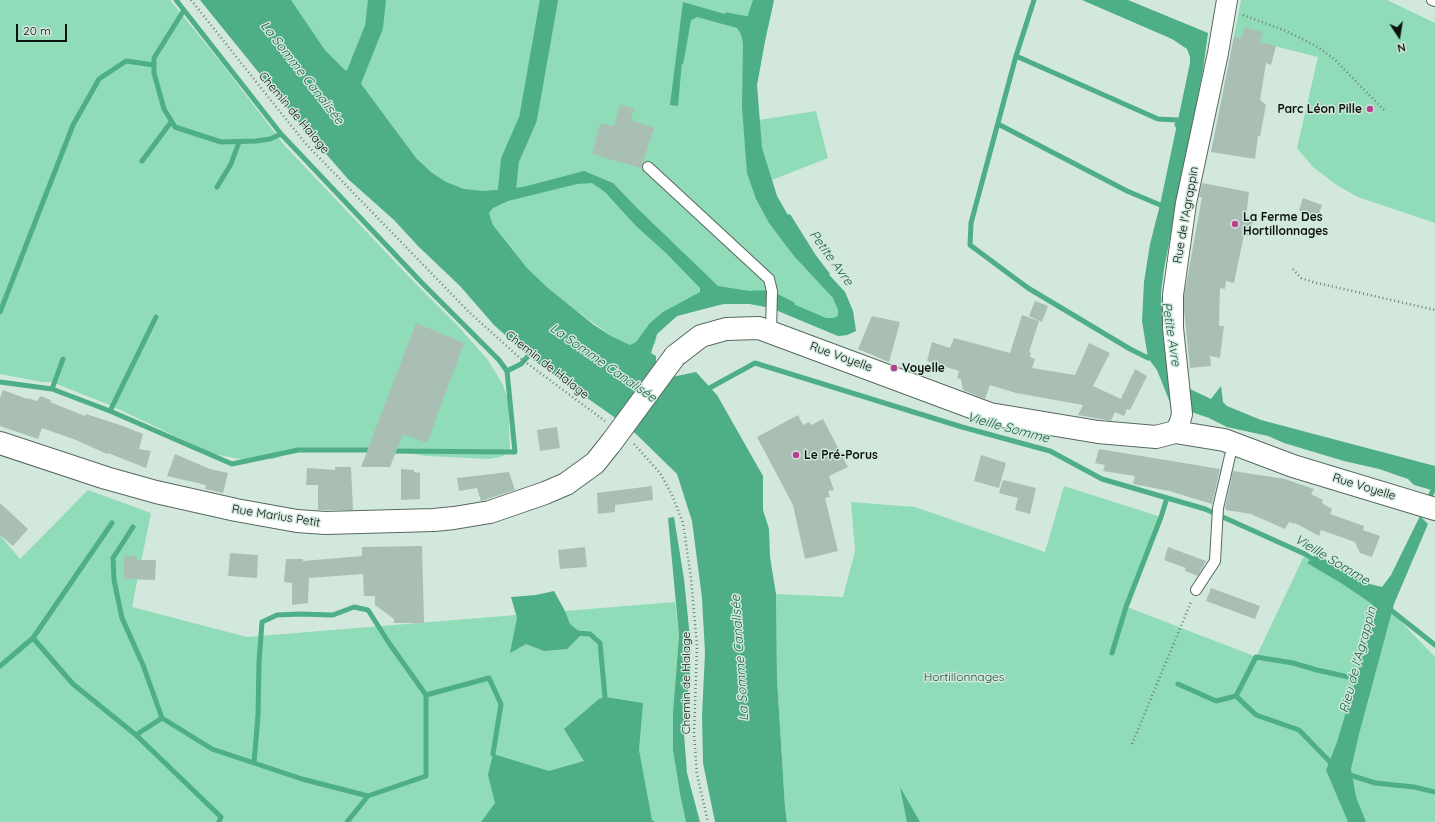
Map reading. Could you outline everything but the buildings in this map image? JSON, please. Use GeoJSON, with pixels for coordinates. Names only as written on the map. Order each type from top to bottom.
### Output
{"type":"FeatureCollection","features":[{"type":"Feature","properties":{"kind":"street","name":"Rue de l'Agrappin"},"geometry":{"type":"LineString","coordinates":[[1178,423],[1178,373],[1173,328],[1173,295],[1188,195],[1218,53],[1226,5]]}},
{"type":"Feature","properties":{"kind":"street","name":"Rue Voyelle"},"geometry":{"type":"LineString","coordinates":[[674,356],[701,336],[726,329],[759,328],[772,323],[990,414],[1110,433],[1156,437],[1178,423]]}},
{"type":"Feature","properties":{"kind":"street","name":"Rue Marius Petit"},"geometry":{"type":"LineString","coordinates":[[0,443],[106,478],[156,492],[236,510],[297,521],[325,523],[434,520],[454,518],[490,512],[545,493],[566,484],[595,463],[621,442],[674,356]]}},
{"type":"Feature","properties":{"kind":"street","name":"Rue Voyelle"},"geometry":{"type":"LineString","coordinates":[[1178,423],[1196,446],[1230,456],[1292,466]]}},
{"type":"Feature","properties":{"kind":"street","name":"Rue Voyelle"},"geometry":{"type":"LineString","coordinates":[[1178,423],[1292,466],[1435,509]]}},
{"type":"Feature","properties":{"kind":"lane"},"geometry":{"type":"LineString","coordinates":[[648,167],[769,279],[772,291],[772,323]]}},
{"type":"Feature","properties":{"kind":"lane"},"geometry":{"type":"LineString","coordinates":[[1196,590],[1215,561],[1218,508],[1230,456]]}},
{"type":"Feature","properties":{"kind":"path","name":"Chemin de Halage"},"geometry":{"type":"LineString","coordinates":[[191,0],[305,143],[469,312],[520,358],[606,422]]}},
{"type":"Feature","properties":{"kind":"path"},"geometry":{"type":"LineString","coordinates":[[1226,5],[1238,13],[1286,31],[1318,48],[1334,59],[1384,110]]}},
{"type":"Feature","properties":{"kind":"path"},"geometry":{"type":"LineString","coordinates":[[1293,269],[1301,278],[1313,282],[1435,310]]}},
{"type":"Feature","properties":{"kind":"path","name":"Chemin de Halage"},"geometry":{"type":"LineString","coordinates":[[621,442],[660,474],[672,495],[683,523],[691,578],[697,646],[694,734],[697,774],[708,822]]}},
{"type":"Feature","properties":{"kind":"path"},"geometry":{"type":"LineString","coordinates":[[1132,744],[1196,590]]}},
{"type":"Feature","properties":{"kind":"green space"},"geometry":{"type":"Polygon","coordinates":[[[0,0],[170,0],[219,60],[285,146],[458,326],[488,360],[503,385],[508,400],[510,450],[500,457],[489,459],[427,456],[400,452],[295,451],[273,459],[259,459],[250,461],[211,453],[112,406],[52,382],[42,382],[0,374],[0,0]]]}},
{"type":"Feature","properties":{"kind":"green space"},"geometry":{"type":"Polygon","coordinates":[[[291,0],[774,0],[757,85],[759,120],[816,111],[828,158],[772,180],[777,196],[806,247],[819,264],[845,292],[853,311],[856,331],[847,335],[838,336],[771,308],[750,304],[733,303],[714,306],[677,316],[657,334],[655,344],[630,345],[611,336],[548,288],[527,268],[493,225],[489,213],[421,164],[359,81],[325,50],[291,0]]]}},
{"type":"Feature","properties":{"kind":"green space","name":"Parc Léon Pille"},"geometry":{"type":"Polygon","coordinates":[[[1241,0],[1387,0],[1435,23],[1435,223],[1358,197],[1338,186],[1313,167],[1297,148],[1318,57],[1234,36],[1241,0]]]}},
{"type":"Feature","properties":{"kind":"green space","name":"Hortillonnages"},"geometry":{"type":"Polygon","coordinates":[[[1064,486],[1161,517],[1127,607],[1256,657],[1305,554],[1384,604],[1435,657],[1435,822],[787,822],[777,679],[776,594],[843,597],[855,551],[851,502],[915,507],[1045,552],[1064,486]]]}},
{"type":"Feature","properties":{"kind":"green space"},"geometry":{"type":"Polygon","coordinates":[[[88,490],[151,513],[132,607],[247,637],[675,602],[679,636],[673,712],[673,750],[686,822],[0,822],[0,535],[20,559],[88,490]]]}},
{"type":"Feature","properties":{"kind":"water","name":"La Somme Canalisée"},"geometry":{"type":"Polygon","coordinates":[[[200,0],[291,0],[325,50],[359,81],[417,159],[431,172],[446,182],[464,189],[483,191],[523,187],[584,171],[613,183],[718,286],[762,293],[784,300],[826,318],[833,318],[838,316],[838,310],[833,298],[794,256],[769,223],[756,199],[747,173],[742,107],[743,43],[741,34],[737,28],[697,17],[688,22],[685,28],[678,106],[670,105],[683,2],[742,19],[747,18],[753,0],[774,0],[757,85],[762,148],[777,196],[806,247],[819,264],[845,292],[853,311],[856,331],[847,335],[838,336],[771,308],[750,304],[723,304],[677,316],[657,334],[651,353],[656,356],[656,365],[672,377],[696,372],[717,395],[763,476],[763,510],[769,529],[770,557],[776,594],[777,679],[787,822],[715,822],[703,763],[702,715],[705,653],[702,598],[692,521],[677,474],[635,433],[533,360],[494,325],[460,286],[418,246],[394,220],[348,179],[306,131],[200,0]],[[592,183],[577,184],[508,201],[493,208],[489,213],[493,225],[527,268],[548,288],[594,325],[611,336],[630,345],[636,342],[650,323],[663,312],[700,292],[700,288],[666,253],[635,225],[605,192],[592,183]]]}},
{"type":"Feature","properties":{"kind":"water"},"geometry":{"type":"Polygon","coordinates":[[[1082,0],[1128,0],[1208,33],[1203,70],[1164,269],[1161,294],[1165,354],[1173,381],[1211,399],[1221,386],[1223,402],[1227,406],[1261,420],[1435,466],[1435,491],[1414,485],[1408,479],[1379,469],[1344,461],[1284,443],[1268,436],[1227,427],[1209,418],[1171,405],[1157,370],[1148,358],[1142,321],[1144,282],[1150,244],[1160,205],[1190,57],[1187,49],[1172,39],[1082,0]]]}},
{"type":"Feature","properties":{"kind":"water"},"geometry":{"type":"Polygon","coordinates":[[[1420,516],[1428,524],[1394,604],[1351,769],[1356,797],[1366,822],[1348,822],[1326,770],[1337,742],[1376,612],[1372,604],[1341,583],[1307,563],[1316,554],[1370,584],[1382,587],[1391,575],[1420,516]]]}},
{"type":"Feature","properties":{"kind":"water"},"geometry":{"type":"Polygon","coordinates":[[[674,517],[684,579],[691,648],[684,734],[687,773],[700,822],[686,822],[673,750],[673,712],[679,636],[668,518],[674,517]]]}},
{"type":"Feature","properties":{"kind":"water"},"geometry":{"type":"Polygon","coordinates":[[[554,591],[570,624],[582,634],[567,649],[544,651],[526,644],[510,653],[517,618],[511,597],[536,595],[554,591]]]}},
{"type":"Feature","properties":{"kind":"water"},"geometry":{"type":"Polygon","coordinates":[[[605,697],[643,703],[639,750],[652,820],[655,822],[481,822],[495,803],[488,775],[493,754],[549,771],[584,761],[564,729],[599,699],[605,697]]]}},
{"type":"Feature","properties":{"kind":"water"},"geometry":{"type":"Polygon","coordinates":[[[900,787],[920,822],[907,822],[900,787]]]}},
{"type":"Feature","properties":{"kind":"waterway"},"geometry":{"type":"LineString","coordinates":[[176,0],[281,134],[422,283],[499,360],[507,371]]}},
{"type":"Feature","properties":{"kind":"waterway"},"geometry":{"type":"LineString","coordinates":[[343,99],[354,77],[374,27],[377,0]]}},
{"type":"Feature","properties":{"kind":"waterway"},"geometry":{"type":"LineString","coordinates":[[507,189],[510,160],[528,119],[549,0]]}},
{"type":"Feature","properties":{"kind":"waterway"},"geometry":{"type":"LineString","coordinates":[[1034,0],[1016,56],[971,223],[970,245],[1028,288],[1130,349],[1148,358],[1154,357]]}},
{"type":"Feature","properties":{"kind":"waterway"},"geometry":{"type":"LineString","coordinates":[[184,10],[154,58],[154,73],[164,109],[175,127],[221,142],[256,141],[270,139],[281,134]]}},
{"type":"Feature","properties":{"kind":"waterway"},"geometry":{"type":"LineString","coordinates":[[727,15],[753,20]]}},
{"type":"Feature","properties":{"kind":"waterway"},"geometry":{"type":"LineString","coordinates":[[681,62],[689,17]]}},
{"type":"Feature","properties":{"kind":"waterway"},"geometry":{"type":"LineString","coordinates":[[1016,56],[1158,119],[1178,120],[1177,125],[1182,129]]}},
{"type":"Feature","properties":{"kind":"waterway"},"geometry":{"type":"LineString","coordinates":[[0,312],[73,125],[99,79],[126,61],[154,65]]}},
{"type":"Feature","properties":{"kind":"waterway"},"geometry":{"type":"LineString","coordinates":[[142,161],[171,122]]}},
{"type":"Feature","properties":{"kind":"waterway"},"geometry":{"type":"LineString","coordinates":[[998,124],[1127,191],[1165,207]]}},
{"type":"Feature","properties":{"kind":"waterway"},"geometry":{"type":"LineString","coordinates":[[217,187],[231,164],[239,142]]}},
{"type":"Feature","properties":{"kind":"waterway","name":"Petite Avre"},"geometry":{"type":"LineString","coordinates":[[789,217],[814,257],[827,274]]}},
{"type":"Feature","properties":{"kind":"waterway","name":"Petite Avre"},"geometry":{"type":"LineString","coordinates":[[753,293],[770,293],[792,304]]}},
{"type":"Feature","properties":{"kind":"waterway"},"geometry":{"type":"LineString","coordinates":[[110,411],[156,317]]}},
{"type":"Feature","properties":{"kind":"waterway"},"geometry":{"type":"LineString","coordinates":[[390,451],[515,452],[507,371],[521,364],[530,354],[530,351]]}},
{"type":"Feature","properties":{"kind":"waterway"},"geometry":{"type":"LineString","coordinates":[[52,389],[63,359]]}},
{"type":"Feature","properties":{"kind":"waterway","name":"Vieille Somme"},"geometry":{"type":"LineString","coordinates":[[706,390],[755,363],[962,427],[1050,451],[1102,479],[1205,509],[1305,554],[1316,561]]}},
{"type":"Feature","properties":{"kind":"waterway"},"geometry":{"type":"LineString","coordinates":[[0,382],[52,389],[110,411],[232,464],[298,450],[374,450]]}},
{"type":"Feature","properties":{"kind":"waterway","name":"Rieu de l'Agrappin"},"geometry":{"type":"LineString","coordinates":[[1428,501],[1435,486]]}},
{"type":"Feature","properties":{"kind":"waterway"},"geometry":{"type":"LineString","coordinates":[[1112,653],[1126,607],[1167,498]]}},
{"type":"Feature","properties":{"kind":"waterway"},"geometry":{"type":"LineString","coordinates":[[0,666],[33,638],[112,523]]}},
{"type":"Feature","properties":{"kind":"waterway"},"geometry":{"type":"LineString","coordinates":[[133,527],[113,558],[114,580],[122,618],[143,665],[162,718]]}},
{"type":"Feature","properties":{"kind":"waterway"},"geometry":{"type":"LineString","coordinates":[[254,763],[258,715],[259,662],[262,622],[277,615],[333,615],[354,607],[368,610],[389,643],[426,695],[489,678],[501,704],[493,754]]}},
{"type":"Feature","properties":{"kind":"waterway","name":"Vieille Somme"},"geometry":{"type":"LineString","coordinates":[[1387,607],[1435,645]]}},
{"type":"Feature","properties":{"kind":"waterway"},"geometry":{"type":"LineString","coordinates":[[576,633],[590,634],[600,643],[605,697]]}},
{"type":"Feature","properties":{"kind":"waterway"},"geometry":{"type":"LineString","coordinates":[[33,638],[73,684],[136,735],[162,718],[212,749],[302,779],[368,796],[426,776],[426,695]]}},
{"type":"Feature","properties":{"kind":"waterway"},"geometry":{"type":"LineString","coordinates":[[1334,766],[1299,730],[1256,715],[1236,696],[1256,657],[1293,663],[1362,680]]}},
{"type":"Feature","properties":{"kind":"waterway"},"geometry":{"type":"LineString","coordinates":[[1178,684],[1216,701],[1236,696]]}},
{"type":"Feature","properties":{"kind":"waterway"},"geometry":{"type":"LineString","coordinates":[[136,735],[221,817],[219,822]]}},
{"type":"Feature","properties":{"kind":"waterway"},"geometry":{"type":"LineString","coordinates":[[1347,774],[1375,783],[1414,787],[1435,792]]}},
{"type":"Feature","properties":{"kind":"waterway"},"geometry":{"type":"LineString","coordinates":[[347,822],[368,796]]}},
{"type":"Feature","properties":{"kind":"place","name":"Parc Léon Pille"},"geometry":{"type":"Point","coordinates":[1370,109]}},
{"type":"Feature","properties":{"kind":"place","name":"La Ferme Des Hortillonnages"},"geometry":{"type":"Point","coordinates":[1235,224]}},
{"type":"Feature","properties":{"kind":"place","name":"Voyelle"},"geometry":{"type":"Point","coordinates":[894,368]}},
{"type":"Feature","properties":{"kind":"place","name":"Le Pré-Porus"},"geometry":{"type":"Point","coordinates":[796,455]}}]}
